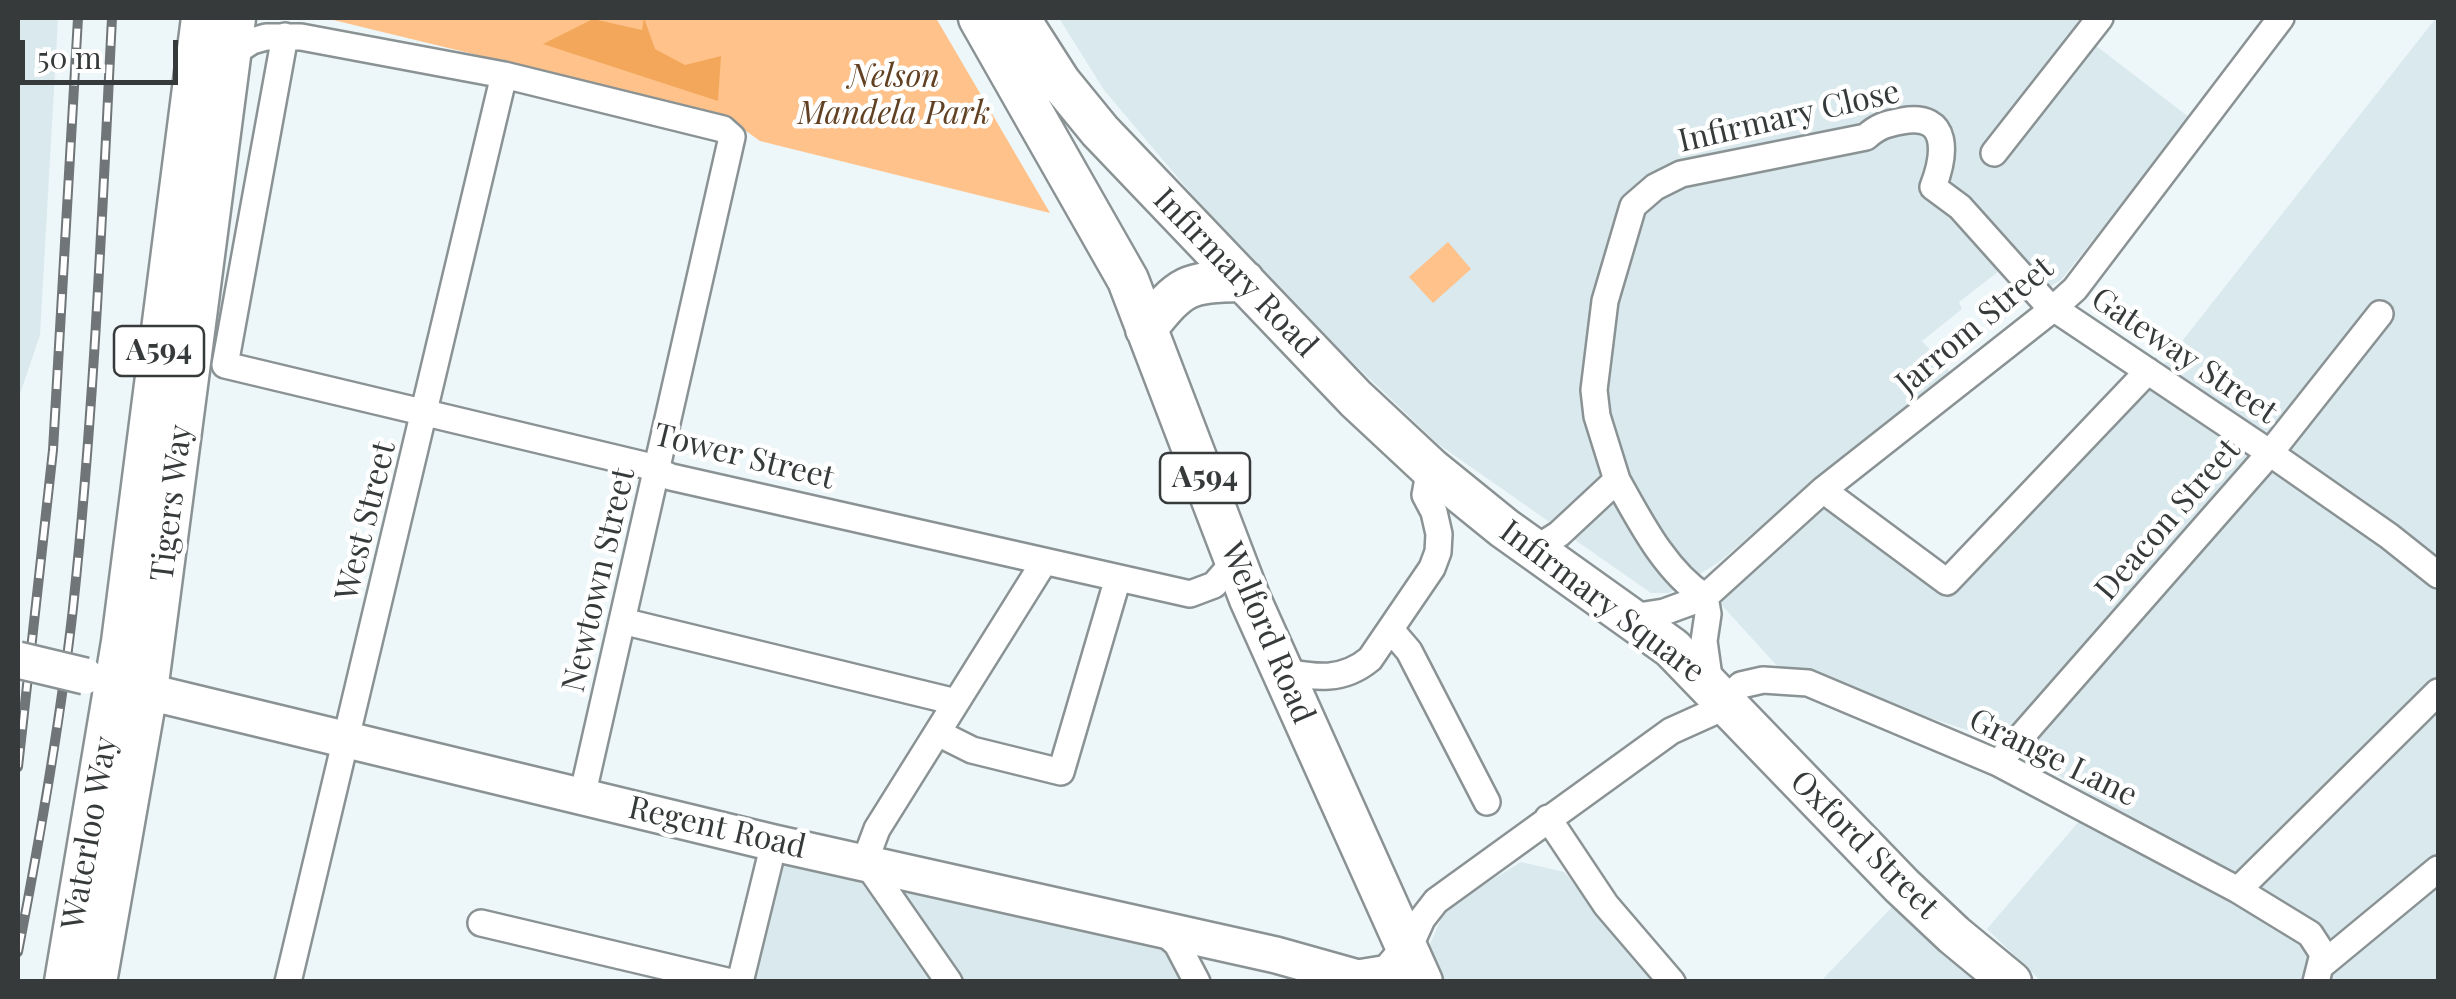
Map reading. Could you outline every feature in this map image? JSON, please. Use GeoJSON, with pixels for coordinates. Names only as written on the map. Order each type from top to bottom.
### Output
{"type":"FeatureCollection","features":[{"type":"Feature","properties":{"kind":"main road","name":"Tigers Way"},"geometry":{"type":"LineString","coordinates":[[116,684],[202,18]]}},
{"type":"Feature","properties":{"kind":"main road","name":"Welford Road"},"geometry":{"type":"LineString","coordinates":[[978,18],[1128,280],[1280,671],[1415,966]]}},
{"type":"Feature","properties":{"kind":"main road","name":"Infirmary Road"},"geometry":{"type":"LineString","coordinates":[[1019,18],[1060,82],[1100,132],[1356,399],[1477,506]]}},
{"type":"Feature","properties":{"kind":"main road","name":"Tigers Way"},"geometry":{"type":"LineString","coordinates":[[116,684],[232,36]]}},
{"type":"Feature","properties":{"kind":"main road"},"geometry":{"type":"LineString","coordinates":[[1146,329],[1174,294],[1186,287],[1200,282],[1244,282]]}},
{"type":"Feature","properties":{"kind":"main road","name":"Infirmary Square"},"geometry":{"type":"LineString","coordinates":[[1477,506],[1672,648],[1717,692]]}},
{"type":"Feature","properties":{"kind":"main road","name":"Waterloo Way"},"geometry":{"type":"LineString","coordinates":[[64,982],[116,684]]}},
{"type":"Feature","properties":{"kind":"main road","name":"Waterloo Way"},"geometry":{"type":"LineString","coordinates":[[96,982],[116,684]]}},
{"type":"Feature","properties":{"kind":"main road","name":"Oxford Street"},"geometry":{"type":"LineString","coordinates":[[1717,692],[1902,886],[2011,982]]}},
{"type":"Feature","properties":{"kind":"street"},"geometry":{"type":"LineString","coordinates":[[1994,154],[2100,18]]}},
{"type":"Feature","properties":{"kind":"street","name":"Jarrom Street"},"geometry":{"type":"LineString","coordinates":[[1632,618],[1673,610],[1705,597],[1823,490],[2054,308],[2074,289],[2281,18]]}},
{"type":"Feature","properties":{"kind":"street"},"geometry":{"type":"LineString","coordinates":[[232,36],[252,41],[286,36],[504,75]]}},
{"type":"Feature","properties":{"kind":"street","name":"Tower Street"},"geometry":{"type":"LineString","coordinates":[[286,36],[224,365],[644,465],[670,477],[1190,594],[1214,585],[1236,560]]}},
{"type":"Feature","properties":{"kind":"street","name":"Newtown Street"},"geometry":{"type":"LineString","coordinates":[[504,75],[723,129],[733,143],[582,797]]}},
{"type":"Feature","properties":{"kind":"street","name":"West Street"},"geometry":{"type":"LineString","coordinates":[[288,982],[504,75]]}},
{"type":"Feature","properties":{"kind":"street","name":"Infirmary Close"},"geometry":{"type":"LineString","coordinates":[[1618,480],[1597,416],[1594,390],[1605,301],[1633,206],[1654,188],[1681,174],[1866,137],[1877,126],[1919,118],[1931,124],[1943,141],[1943,162],[1933,187]]}},
{"type":"Feature","properties":{"kind":"street","name":"Gateway Street"},"geometry":{"type":"LineString","coordinates":[[1933,187],[1960,207],[2046,303],[2270,454],[2438,575]]}},
{"type":"Feature","properties":{"kind":"street","name":"Deacon Street"},"geometry":{"type":"LineString","coordinates":[[1998,763],[2270,454],[2380,314]]}},
{"type":"Feature","properties":{"kind":"street"},"geometry":{"type":"LineString","coordinates":[[1823,490],[1947,582],[2148,371]]}},
{"type":"Feature","properties":{"kind":"street"},"geometry":{"type":"LineString","coordinates":[[1280,671],[1324,678],[1348,673],[1370,659],[1432,568],[1438,552],[1439,534],[1426,494],[1430,468]]}},
{"type":"Feature","properties":{"kind":"street"},"geometry":{"type":"LineString","coordinates":[[1534,550],[1558,534],[1618,480]]}},
{"type":"Feature","properties":{"kind":"street","name":"Infirmary Square"},"geometry":{"type":"LineString","coordinates":[[1618,480],[1664,555],[1689,586],[1705,597]]}},
{"type":"Feature","properties":{"kind":"street"},"geometry":{"type":"LineString","coordinates":[[949,982],[865,861],[877,828],[1044,562]]}},
{"type":"Feature","properties":{"kind":"street"},"geometry":{"type":"LineString","coordinates":[[938,733],[972,750],[1061,772],[1118,578]]}},
{"type":"Feature","properties":{"kind":"street"},"geometry":{"type":"LineString","coordinates":[[1705,597],[1708,614],[1704,641],[1717,692]]}},
{"type":"Feature","properties":{"kind":"street"},"geometry":{"type":"LineString","coordinates":[[622,621],[956,702]]}},
{"type":"Feature","properties":{"kind":"street"},"geometry":{"type":"LineString","coordinates":[[1391,630],[1408,651],[1487,802]]}},
{"type":"Feature","properties":{"kind":"street","name":"Regent Road"},"geometry":{"type":"LineString","coordinates":[[18,660],[774,843],[1159,928],[1358,978],[1415,966]]}},
{"type":"Feature","properties":{"kind":"street","name":"Grange Lane"},"geometry":{"type":"LineString","coordinates":[[1415,966],[1422,919],[1436,901],[1672,731],[1711,713],[1717,692],[1750,682],[1808,683],[1998,763],[2238,890],[2310,934],[2326,965]]}},
{"type":"Feature","properties":{"kind":"street"},"geometry":{"type":"LineString","coordinates":[[2238,890],[2438,692]]}},
{"type":"Feature","properties":{"kind":"street"},"geometry":{"type":"LineString","coordinates":[[1548,818],[1606,905],[1672,982]]}},
{"type":"Feature","properties":{"kind":"street"},"geometry":{"type":"LineString","coordinates":[[740,982],[774,843]]}},
{"type":"Feature","properties":{"kind":"street"},"geometry":{"type":"LineString","coordinates":[[2326,965],[2438,869]]}},
{"type":"Feature","properties":{"kind":"street"},"geometry":{"type":"LineString","coordinates":[[480,924],[730,982]]}},
{"type":"Feature","properties":{"kind":"street"},"geometry":{"type":"LineString","coordinates":[[1159,928],[1176,944],[1196,981]]}},
{"type":"Feature","properties":{"kind":"street"},"geometry":{"type":"LineString","coordinates":[[1196,981],[1204,958],[1228,944]]}},
{"type":"Feature","properties":{"kind":"shaded area"},"geometry":{"type":"Polygon","coordinates":[[[18,18],[58,18],[40,335],[18,400],[18,18]]]}},
{"type":"Feature","properties":{"kind":"shaded area"},"geometry":{"type":"Polygon","coordinates":[[[644,18],[655,49],[685,65],[721,56],[718,101],[543,44],[593,19],[642,30],[644,18]]]}},
{"type":"Feature","properties":{"kind":"shaded area"},"geometry":{"type":"Polygon","coordinates":[[[1059,18],[2088,18],[2078,32],[2190,118],[2061,280],[2051,286],[2021,254],[1959,302],[1962,309],[1922,341],[1952,374],[1719,562],[1669,593],[1651,593],[1438,444],[1254,268],[1104,90],[1059,18]]]}},
{"type":"Feature","properties":{"kind":"shaded area"},"geometry":{"type":"Polygon","coordinates":[[[2436,18],[2438,981],[2041,981],[1987,929],[2098,799],[2001,741],[1780,669],[1718,601],[1824,506],[1948,581],[2165,363],[2436,18]]]}},
{"type":"Feature","properties":{"kind":"shaded area"},"geometry":{"type":"Polygon","coordinates":[[[781,850],[860,868],[939,982],[751,982],[781,850]]]}},
{"type":"Feature","properties":{"kind":"shaded area"},"geometry":{"type":"Polygon","coordinates":[[[1521,862],[1564,872],[1656,981],[1442,981],[1427,951],[1446,908],[1521,862]]]}},
{"type":"Feature","properties":{"kind":"shaded area"},"geometry":{"type":"Polygon","coordinates":[[[891,876],[1156,939],[1169,952],[1186,981],[964,981],[891,876]]]}},
{"type":"Feature","properties":{"kind":"shaded area"},"geometry":{"type":"Polygon","coordinates":[[[1895,904],[1983,982],[1820,982],[1895,904]]]}},
{"type":"Feature","properties":{"kind":"green space","name":"Nelson Mandela Park"},"geometry":{"type":"Polygon","coordinates":[[[325,18],[936,18],[1050,213],[760,141],[724,115],[325,18]]]}},
{"type":"Feature","properties":{"kind":"green space"},"geometry":{"type":"Polygon","coordinates":[[[1448,242],[1471,269],[1433,303],[1409,277],[1448,242]]]}},
{"type":"Feature","properties":{"kind":"railway"},"geometry":{"type":"LineString","coordinates":[[18,767],[53,450],[78,18]]}},
{"type":"Feature","properties":{"kind":"railway"},"geometry":{"type":"LineString","coordinates":[[18,952],[49,781],[73,608],[92,387],[112,18]]}}]}
